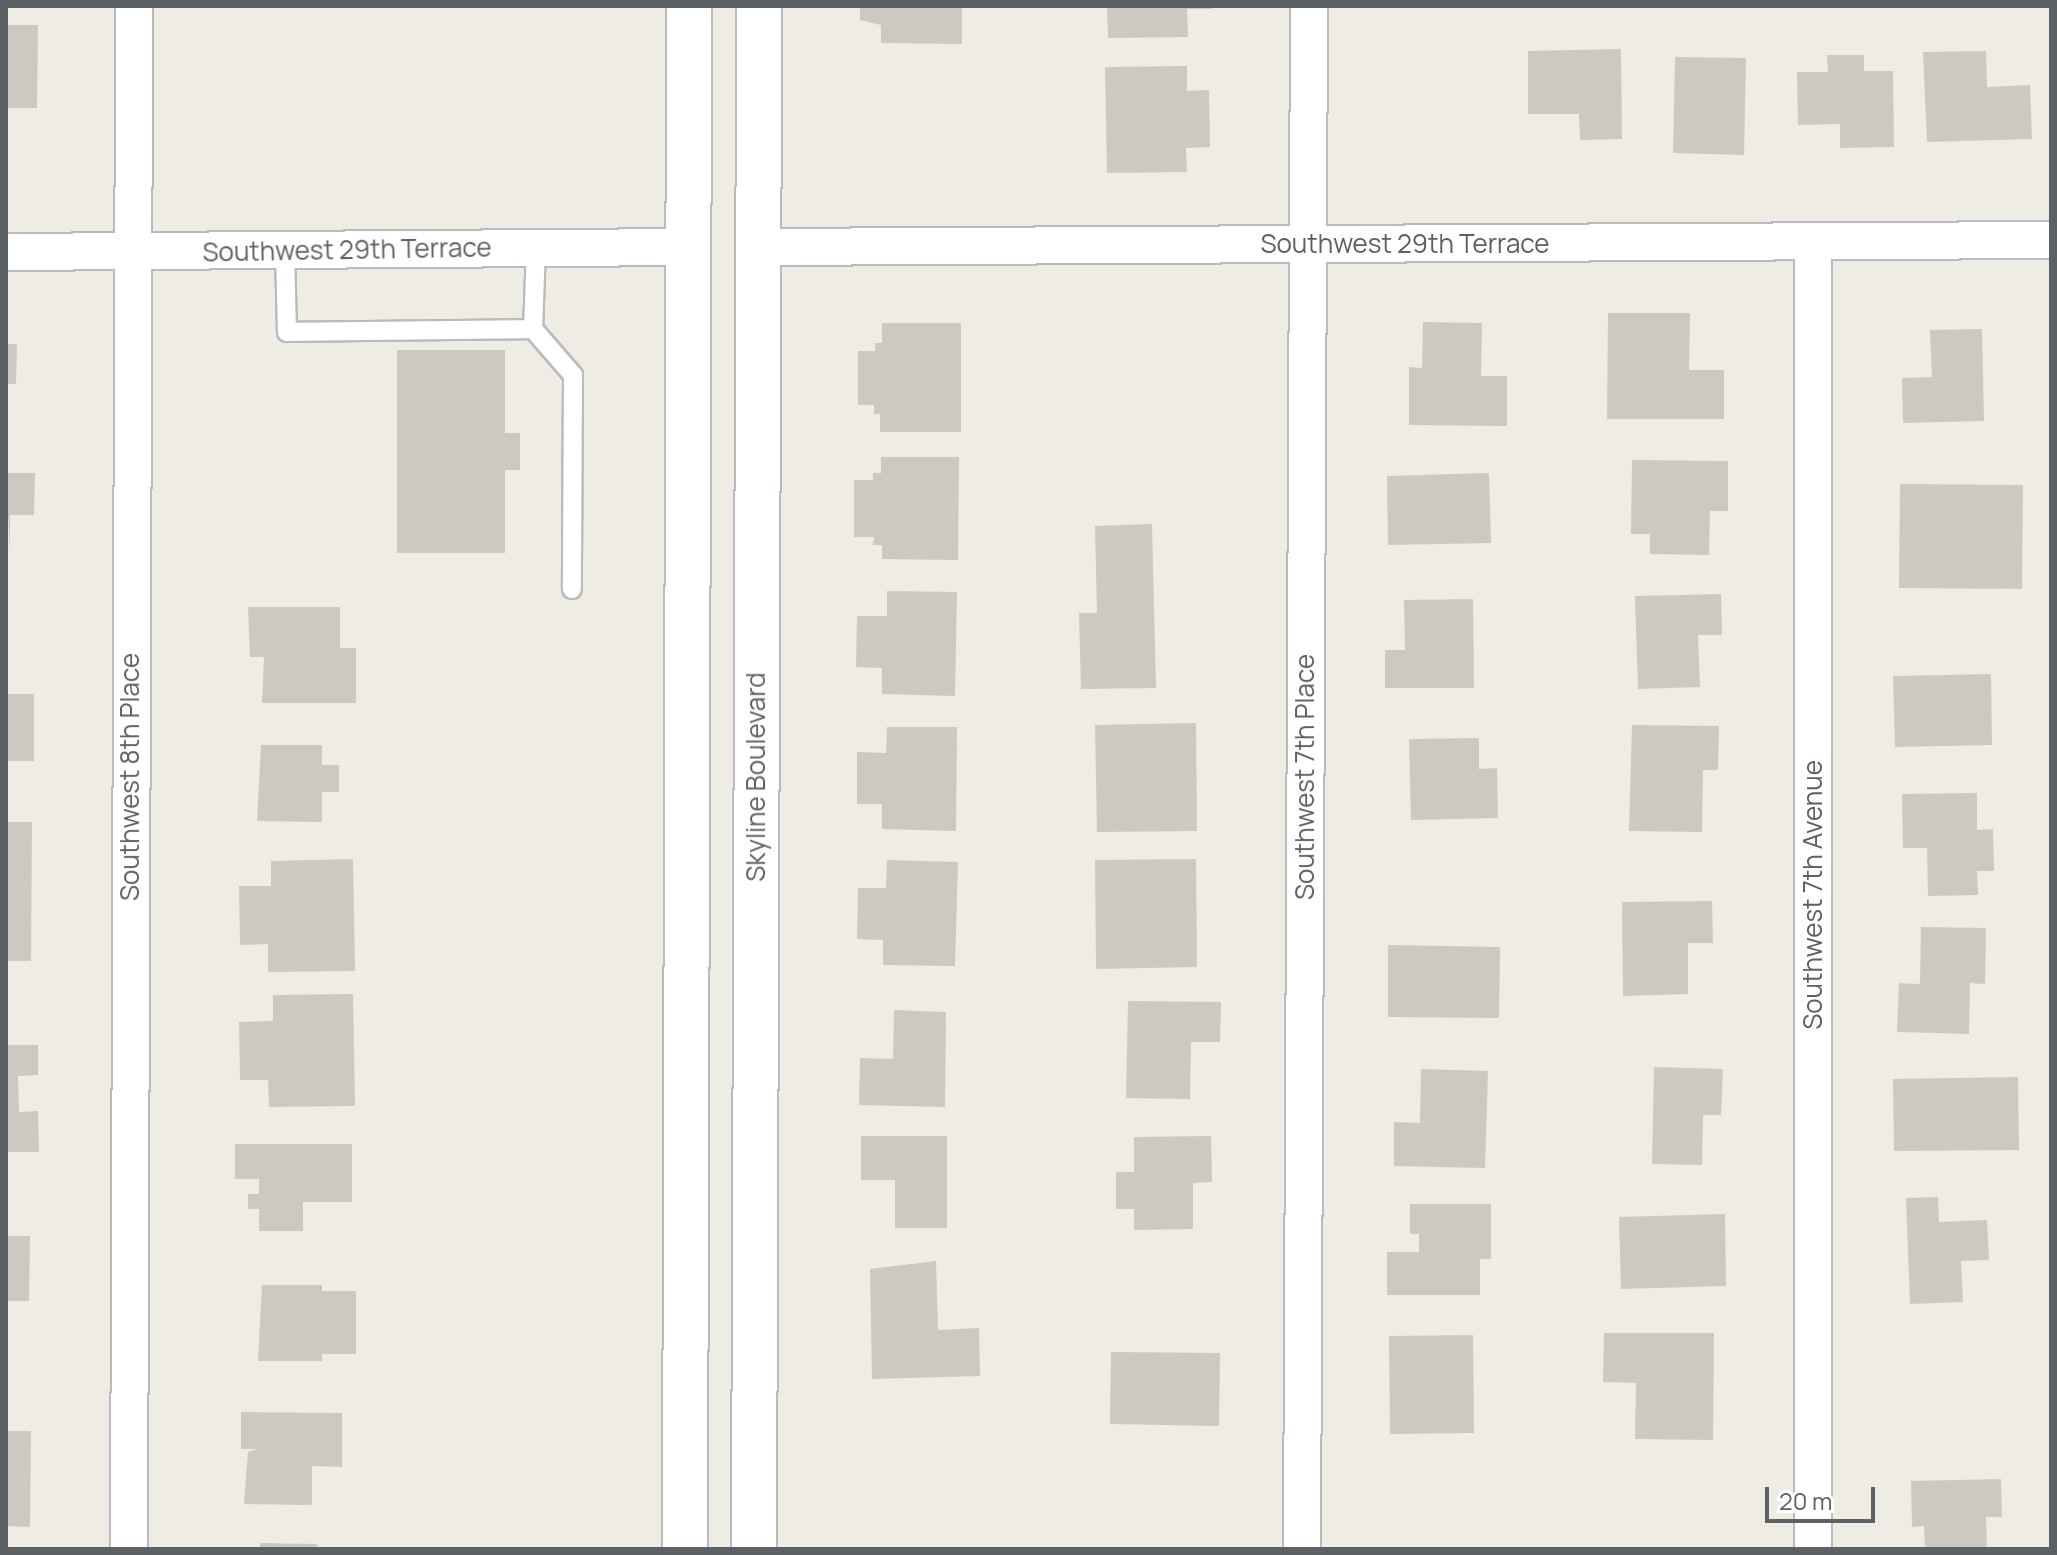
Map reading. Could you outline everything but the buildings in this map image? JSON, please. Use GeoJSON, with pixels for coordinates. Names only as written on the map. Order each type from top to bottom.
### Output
{"type":"FeatureCollection","features":[{"type":"Feature","properties":{"kind":"street","name":"Southwest 8th Place"},"geometry":{"type":"LineString","coordinates":[[129,1549],[130,252],[134,6]]}},
{"type":"Feature","properties":{"kind":"street"},"geometry":{"type":"LineString","coordinates":[[685,1549],[689,6]]}},
{"type":"Feature","properties":{"kind":"street","name":"Skyline Boulevard"},"geometry":{"type":"LineString","coordinates":[[754,1549],[759,6]]}},
{"type":"Feature","properties":{"kind":"street","name":"Southwest 7th Place"},"geometry":{"type":"LineString","coordinates":[[1302,1549],[1309,6]]}},
{"type":"Feature","properties":{"kind":"street","name":"Southwest 29th Terrace"},"geometry":{"type":"LineString","coordinates":[[759,247],[2051,240]]}},
{"type":"Feature","properties":{"kind":"street","name":"Southwest 7th Avenue"},"geometry":{"type":"LineString","coordinates":[[1813,241],[1813,1549]]}},
{"type":"Feature","properties":{"kind":"street","name":"Southwest 29th Terrace"},"geometry":{"type":"LineString","coordinates":[[6,252],[689,247]]}},
{"type":"Feature","properties":{"kind":"street"},"geometry":{"type":"LineString","coordinates":[[689,247],[759,247]]}},
{"type":"Feature","properties":{"kind":"lane"},"geometry":{"type":"LineString","coordinates":[[536,248],[533,329],[573,375],[572,589]]}},
{"type":"Feature","properties":{"kind":"lane"},"geometry":{"type":"LineString","coordinates":[[285,251],[287,332],[533,329]]}}]}
